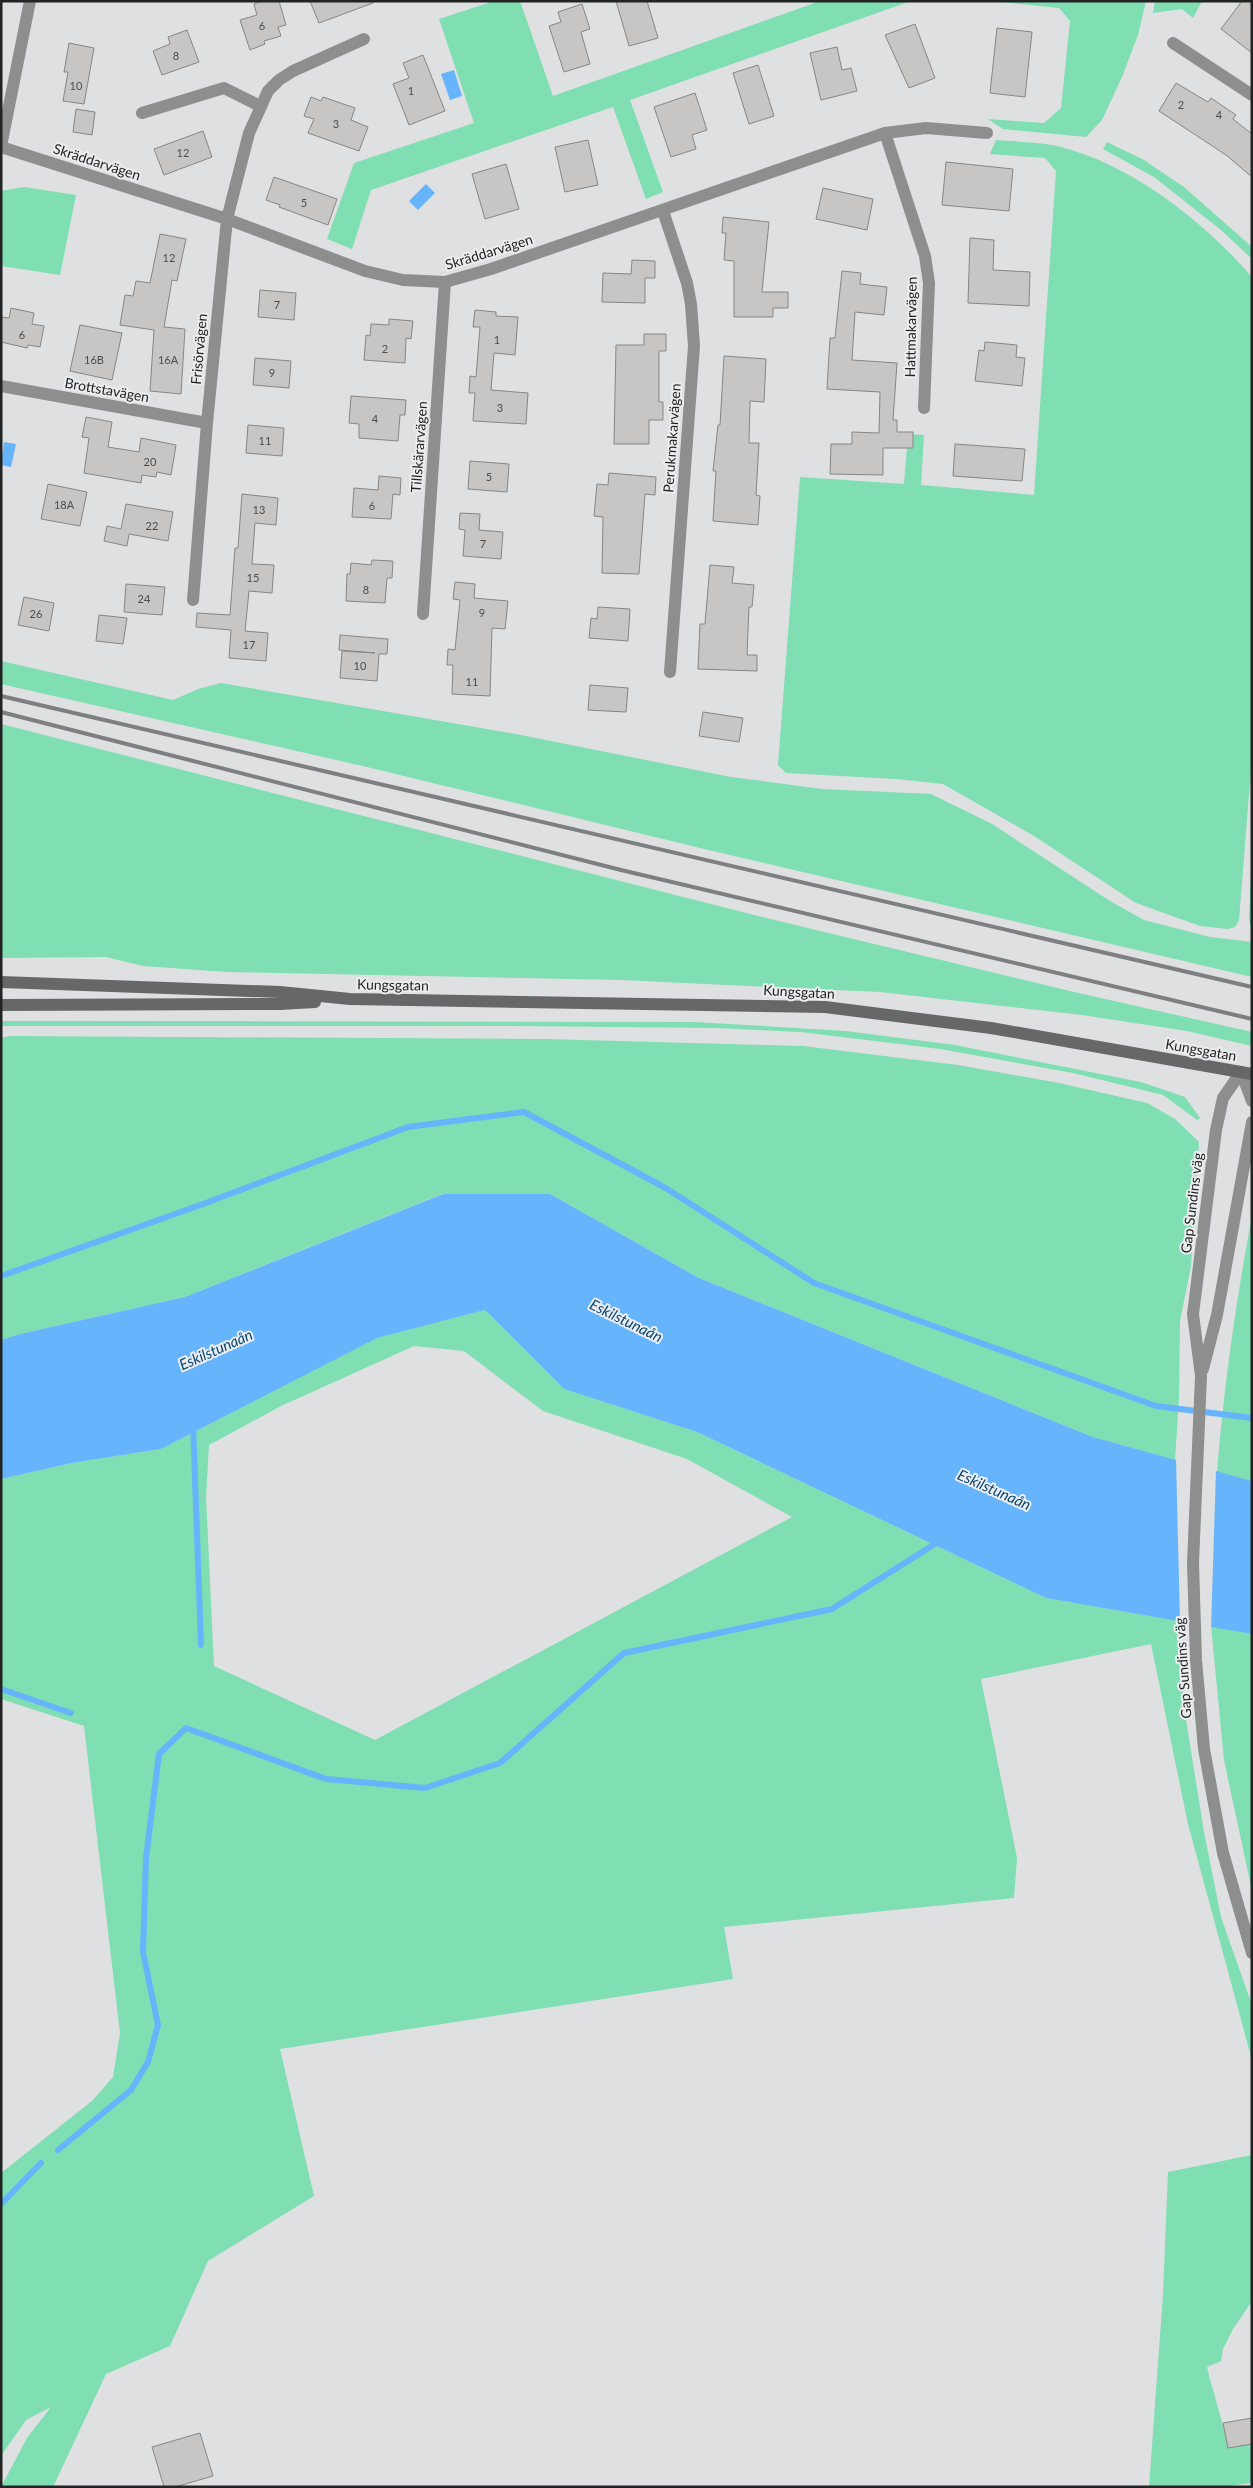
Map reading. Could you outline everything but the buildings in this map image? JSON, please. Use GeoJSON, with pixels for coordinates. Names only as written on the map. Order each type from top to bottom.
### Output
{"type":"FeatureCollection","features":[{"type":"Feature","properties":{"kind":"main road","name":"Kungsgatan"},"geometry":{"type":"LineString","coordinates":[[1,982],[280,992],[350,999],[825,1008],[991,1028],[1246,1073]]}},
{"type":"Feature","properties":{"kind":"main road","name":"Kungsgatan"},"geometry":{"type":"LineString","coordinates":[[1,1005],[280,1004],[350,999]]}},
{"type":"Feature","properties":{"kind":"street"},"geometry":{"type":"LineString","coordinates":[[1,146],[30,1]]}},
{"type":"Feature","properties":{"kind":"street","name":"Frisörvägen"},"geometry":{"type":"LineString","coordinates":[[194,600],[207,423],[226,219],[249,133],[268,91],[293,70],[364,40]]}},
{"type":"Feature","properties":{"kind":"street"},"geometry":{"type":"LineString","coordinates":[[1173,43],[1252,95]]}},
{"type":"Feature","properties":{"kind":"street"},"geometry":{"type":"LineString","coordinates":[[142,113],[224,88],[260,106]]}},
{"type":"Feature","properties":{"kind":"street","name":"Skräddarvägen"},"geometry":{"type":"LineString","coordinates":[[1,146],[226,219],[365,271],[403,280],[445,282],[490,269],[663,211],[885,133],[926,128],[987,133]]}},
{"type":"Feature","properties":{"kind":"street","name":"Hattmakarvägen"},"geometry":{"type":"LineString","coordinates":[[885,133],[925,256],[929,283],[924,408]]}},
{"type":"Feature","properties":{"kind":"street","name":"Perukmakarvägen"},"geometry":{"type":"LineString","coordinates":[[663,211],[687,283],[691,304],[694,346],[670,672]]}},
{"type":"Feature","properties":{"kind":"street","name":"Tillskärarvägen"},"geometry":{"type":"LineString","coordinates":[[423,614],[445,282]]}},
{"type":"Feature","properties":{"kind":"street","name":"Brottstavägen"},"geometry":{"type":"LineString","coordinates":[[1,386],[207,423]]}},
{"type":"Feature","properties":{"kind":"street"},"geometry":{"type":"LineString","coordinates":[[1246,1073],[1252,1101]]}},
{"type":"Feature","properties":{"kind":"street","name":"Gap Sundins väg"},"geometry":{"type":"LineString","coordinates":[[1246,1073],[1223,1098],[1216,1130],[1193,1314],[1202,1376],[1193,1563],[1196,1660],[1211,1788],[1231,1886],[1252,1952]]}},
{"type":"Feature","properties":{"kind":"street","name":"Gap Sundins väg"},"geometry":{"type":"LineString","coordinates":[[1202,1376],[1217,1315],[1252,1122]]}},
{"type":"Feature","properties":{"kind":"green space"},"geometry":{"type":"Polygon","coordinates":[[[494,1],[520,1],[553,96],[820,1],[911,1],[630,100],[663,192],[646,199],[613,107],[371,190],[352,249],[327,239],[354,163],[474,123],[439,19],[494,1]]]}},
{"type":"Feature","properties":{"kind":"green space"},"geometry":{"type":"Polygon","coordinates":[[[991,1],[1146,1],[1138,35],[1122,77],[1102,120],[1086,137],[1003,129],[988,119],[1044,123],[1061,108],[1070,21],[1059,8],[991,1]]]}},
{"type":"Feature","properties":{"kind":"green space"},"geometry":{"type":"Polygon","coordinates":[[[1155,1],[1202,1],[1193,18],[1182,9],[1153,13],[1155,1]]]}},
{"type":"Feature","properties":{"kind":"green space"},"geometry":{"type":"Polygon","coordinates":[[[996,140],[1053,145],[1115,167],[1166,198],[1189,216],[1233,256],[1252,277],[1252,757],[1239,920],[1235,927],[1228,929],[1200,926],[1136,903],[1034,836],[943,784],[896,779],[786,773],[778,765],[800,477],[904,484],[908,434],[924,435],[921,485],[1034,495],[1056,171],[1045,158],[990,154],[996,140]]]}},
{"type":"Feature","properties":{"kind":"green space"},"geometry":{"type":"Polygon","coordinates":[[[1107,142],[1144,160],[1184,187],[1252,247],[1252,259],[1221,230],[1154,177],[1103,149],[1107,142]]]}},
{"type":"Feature","properties":{"kind":"green space"},"geometry":{"type":"Polygon","coordinates":[[[24,187],[76,195],[60,275],[1,266],[1,191],[24,187]]]}},
{"type":"Feature","properties":{"kind":"green space"},"geometry":{"type":"Polygon","coordinates":[[[1,661],[173,700],[198,689],[221,683],[521,735],[731,777],[822,789],[931,794],[992,824],[1110,901],[1144,920],[1210,937],[1252,942],[1252,977],[696,847],[367,767],[1,684],[1,661]]]}},
{"type":"Feature","properties":{"kind":"green space"},"geometry":{"type":"Polygon","coordinates":[[[1,724],[758,916],[1074,992],[1252,1032],[1252,1046],[1187,1031],[1082,1015],[880,992],[621,980],[227,972],[143,966],[106,957],[1,958],[1,724]]]}},
{"type":"Feature","properties":{"kind":"green space"},"geometry":{"type":"Polygon","coordinates":[[[1252,849],[1252,931],[1249,920],[1252,849]]]}},
{"type":"Feature","properties":{"kind":"green space"},"geometry":{"type":"Polygon","coordinates":[[[1,1021],[695,1022],[846,1031],[955,1045],[1141,1082],[1185,1097],[1200,1118],[1197,1120],[1163,1095],[1073,1073],[940,1049],[801,1032],[715,1028],[514,1026],[1,1026],[1,1021]]]}},
{"type":"Feature","properties":{"kind":"green space"},"geometry":{"type":"Polygon","coordinates":[[[10,1036],[545,1039],[803,1046],[958,1065],[1059,1083],[1147,1103],[1175,1119],[1199,1142],[1191,1266],[1180,1321],[1179,1398],[1175,1460],[1093,1437],[699,1278],[550,1194],[442,1194],[185,1297],[20,1334],[1,1340],[1,1038],[10,1036]]]}},
{"type":"Feature","properties":{"kind":"green space"},"geometry":{"type":"Polygon","coordinates":[[[1252,1216],[1252,1481],[1217,1472],[1231,1343],[1252,1216]]]}},
{"type":"Feature","properties":{"kind":"green space"},"geometry":{"type":"Polygon","coordinates":[[[485,1310],[564,1389],[697,1432],[1046,1598],[1178,1621],[1184,1707],[1204,1832],[1221,1917],[1252,2005],[1252,2060],[1188,1824],[1151,1644],[981,1679],[1017,1858],[1014,1898],[724,1927],[733,1979],[280,2049],[314,2196],[208,2261],[170,2346],[106,2374],[53,2487],[1,2487],[27,2438],[51,2407],[26,2420],[1,2456],[1,2173],[92,2101],[113,2077],[120,2033],[84,1726],[1,1699],[1,1479],[72,1463],[161,1449],[376,1338],[485,1310]],[[414,1346],[281,1406],[209,1445],[206,1497],[214,1666],[375,1740],[792,1517],[687,1459],[543,1411],[464,1351],[414,1346]]]}},
{"type":"Feature","properties":{"kind":"green space"},"geometry":{"type":"Polygon","coordinates":[[[1211,1626],[1252,1634],[1252,1891],[1224,1760],[1211,1626]]]}},
{"type":"Feature","properties":{"kind":"green space"},"geometry":{"type":"Polygon","coordinates":[[[1252,2155],[1252,2301],[1233,2329],[1223,2349],[1221,2361],[1207,2367],[1228,2448],[1252,2444],[1252,2483],[1218,2487],[1149,2487],[1163,2294],[1168,2172],[1252,2155]]]}},
{"type":"Feature","properties":{"kind":"water"},"geometry":{"type":"Polygon","coordinates":[[[454,70],[462,96],[450,100],[441,74],[454,70]]]}},
{"type":"Feature","properties":{"kind":"water"},"geometry":{"type":"Polygon","coordinates":[[[426,184],[435,193],[418,210],[409,201],[426,184]]]}},
{"type":"Feature","properties":{"kind":"water"},"geometry":{"type":"Polygon","coordinates":[[[4,442],[16,444],[11,467],[1,465],[4,442]]]}},
{"type":"Feature","properties":{"kind":"water","name":"Eskilstunaån"},"geometry":{"type":"Polygon","coordinates":[[[443,1194],[550,1194],[699,1278],[1093,1437],[1252,1481],[1252,1634],[1046,1598],[697,1432],[564,1389],[485,1310],[377,1338],[161,1449],[72,1463],[1,1479],[1,1340],[20,1334],[185,1297],[443,1194]]]}},
{"type":"Feature","properties":{"kind":"pier"},"geometry":{"type":"Polygon","coordinates":[[[1176,1458],[1216,1469],[1211,1629],[1180,1624],[1176,1458]]]}},
{"type":"Feature","properties":{"kind":"waterway"},"geometry":{"type":"LineString","coordinates":[[1,1276],[203,1204],[408,1127],[524,1112],[664,1187],[814,1283],[1156,1406],[1252,1418]]}},
{"type":"Feature","properties":{"kind":"waterway"},"geometry":{"type":"LineString","coordinates":[[193,1424],[201,1645]]}},
{"type":"Feature","properties":{"kind":"waterway"},"geometry":{"type":"LineString","coordinates":[[58,2150],[131,2090],[148,2062],[158,2025],[143,1952],[146,1858],[159,1754],[186,1728],[326,1779],[425,1788],[500,1763],[624,1653],[832,1609],[941,1540]]}},
{"type":"Feature","properties":{"kind":"waterway"},"geometry":{"type":"LineString","coordinates":[[1,1689],[71,1713]]}},
{"type":"Feature","properties":{"kind":"waterway"},"geometry":{"type":"LineString","coordinates":[[1,2204],[41,2163]]}},
{"type":"Feature","properties":{"kind":"railway"},"geometry":{"type":"LineString","coordinates":[[1,696],[1252,987]]}},
{"type":"Feature","properties":{"kind":"railway"},"geometry":{"type":"LineString","coordinates":[[1,712],[621,870],[1252,1019]]}}]}
